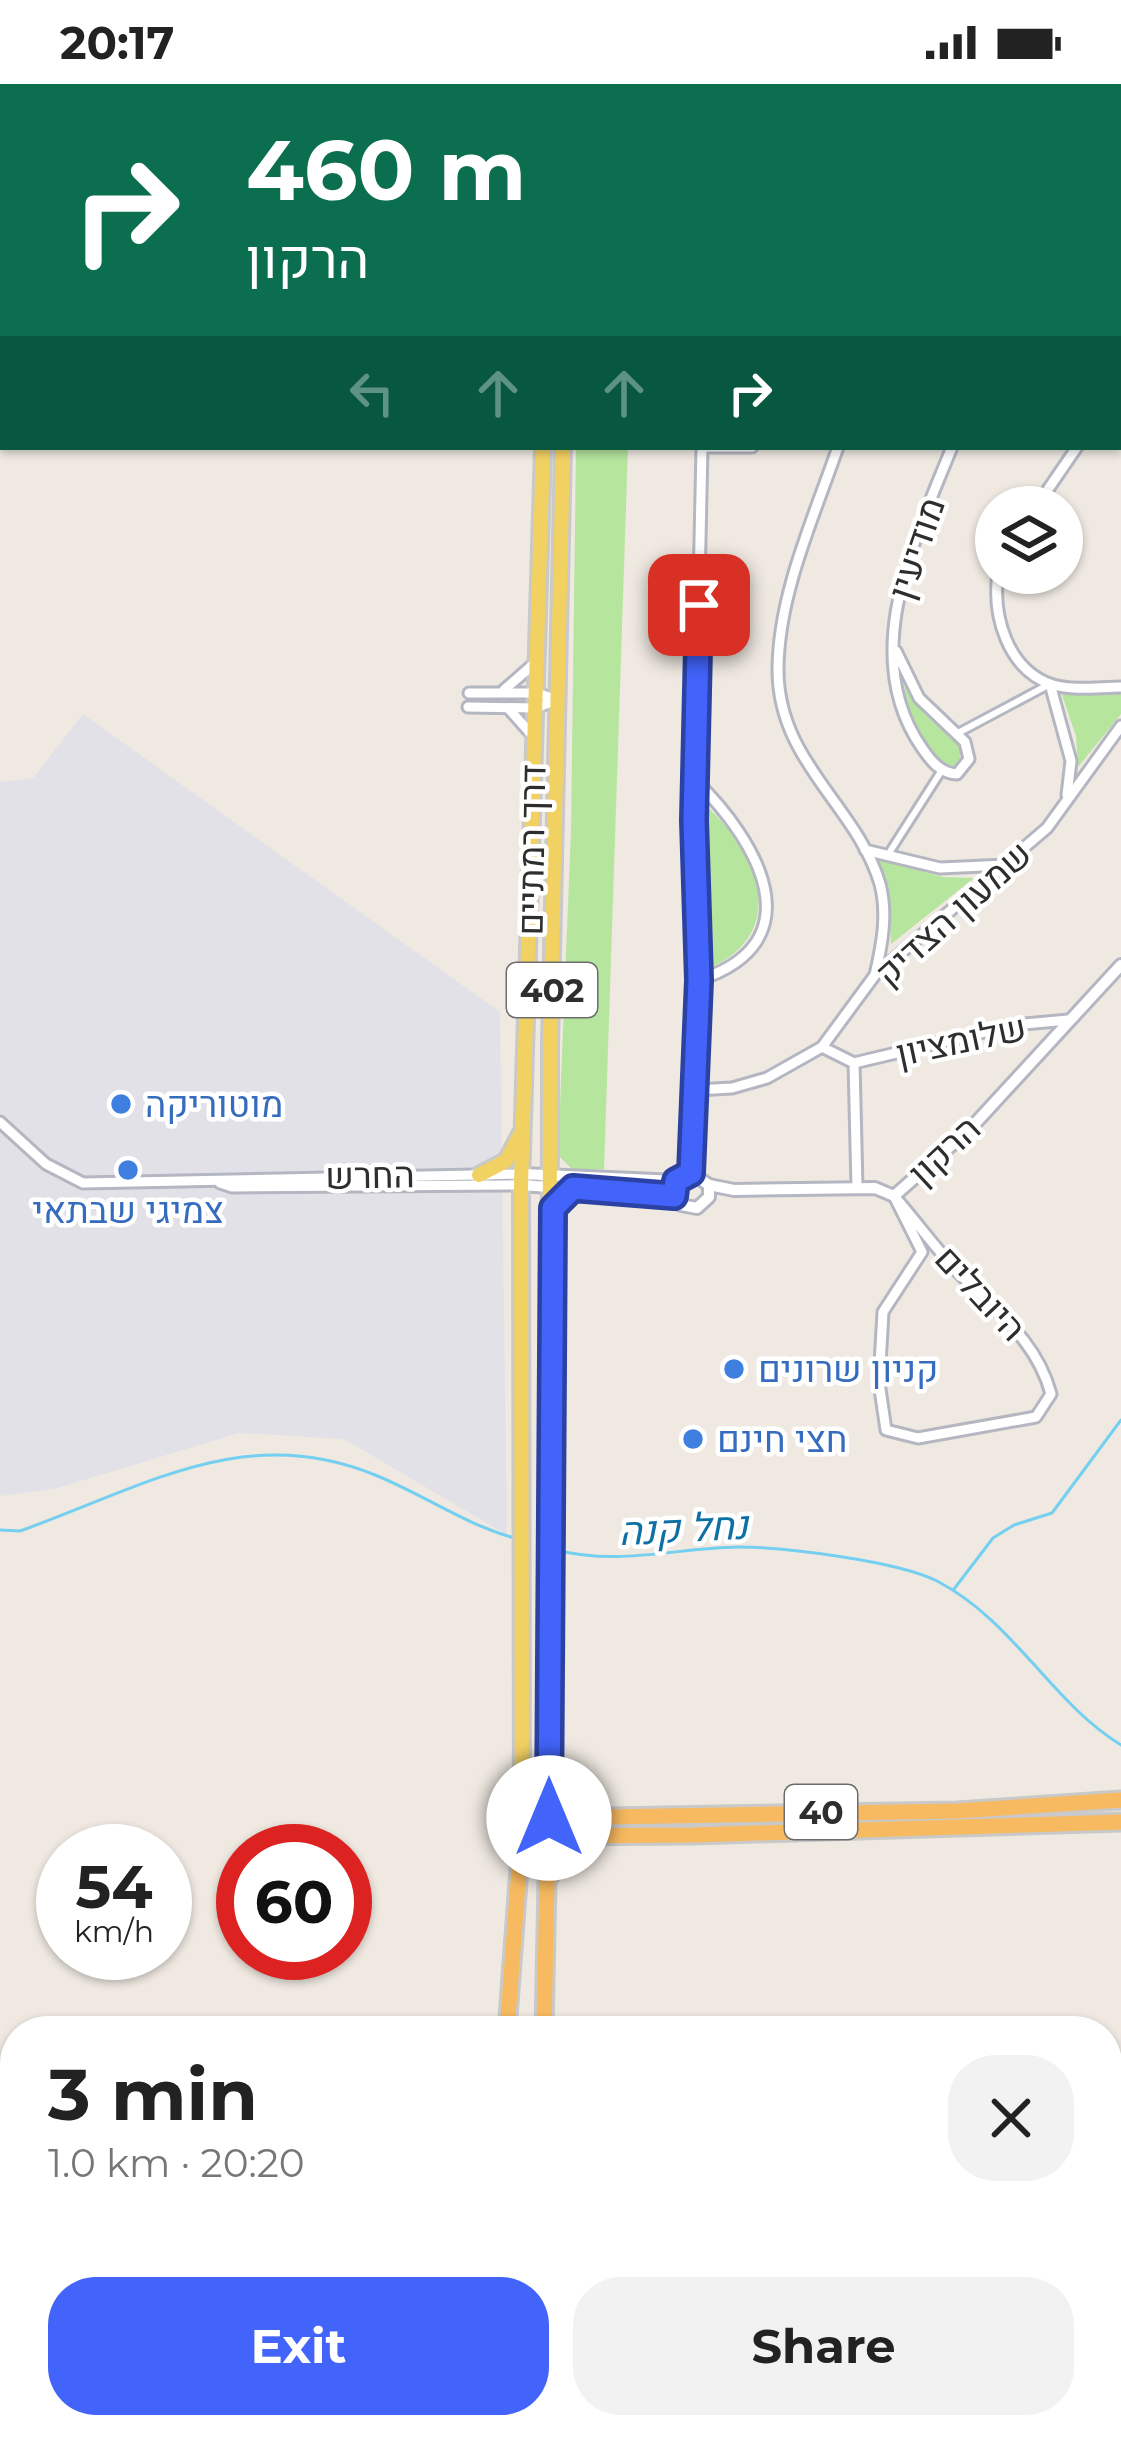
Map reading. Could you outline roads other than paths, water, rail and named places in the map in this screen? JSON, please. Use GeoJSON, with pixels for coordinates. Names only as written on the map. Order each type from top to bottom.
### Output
{"type":"FeatureCollection","features":[{"type":"Feature","properties":{"kind":"highway","name":"40"},"geometry":{"type":"LineString","coordinates":[[549,1810],[571,1819],[957,1811],[1121,1800]]}},
{"type":"Feature","properties":{"kind":"highway"},"geometry":{"type":"LineString","coordinates":[[508,2016],[522,1828],[549,1810]]}},
{"type":"Feature","properties":{"kind":"highway"},"geometry":{"type":"LineString","coordinates":[[545,2016],[549,1810]]}},
{"type":"Feature","properties":{"kind":"highway","name":"40"},"geometry":{"type":"LineString","coordinates":[[522,1828],[548,1836],[1121,1822]]}},
{"type":"Feature","properties":{"kind":"highway"},"geometry":{"type":"LineString","coordinates":[[549,1883],[562,1852],[597,1834]]}},
{"type":"Feature","properties":{"kind":"main road","name":"דרך רמתיים"},"geometry":{"type":"LineString","coordinates":[[522,1828],[522,1179],[543,450]]}},
{"type":"Feature","properties":{"kind":"main road","name":"דרך רמתיים"},"geometry":{"type":"LineString","coordinates":[[561,1178],[550,1044],[563,450]]}},
{"type":"Feature","properties":{"kind":"main road"},"geometry":{"type":"LineString","coordinates":[[479,1175],[506,1161],[524,1122]]}},
{"type":"Feature","properties":{"kind":"main road"},"geometry":{"type":"LineString","coordinates":[[549,1810],[553,1208],[561,1178]]}},
{"type":"Feature","properties":{"kind":"street"},"geometry":{"type":"LineString","coordinates":[[561,1178],[674,1196],[692,1209],[709,1191],[691,1173],[699,980],[695,780],[703,450]]}},
{"type":"Feature","properties":{"kind":"street"},"geometry":{"type":"LineString","coordinates":[[837,450],[795,574],[778,669],[802,757],[864,850],[880,886],[883,907],[875,975]]}},
{"type":"Feature","properties":{"kind":"street","name":"מודיעין"},"geometry":{"type":"LineString","coordinates":[[942,770],[908,724],[893,609],[907,557],[951,450]]}},
{"type":"Feature","properties":{"kind":"street"},"geometry":{"type":"LineString","coordinates":[[1050,486],[1075,450]]}},
{"type":"Feature","properties":{"kind":"street"},"geometry":{"type":"LineString","coordinates":[[997,594],[1003,637],[1034,674],[1050,684],[1121,687]]}},
{"type":"Feature","properties":{"kind":"street","name":"מודיעין"},"geometry":{"type":"LineString","coordinates":[[896,651],[920,698],[958,733]]}},
{"type":"Feature","properties":{"kind":"street"},"geometry":{"type":"LineString","coordinates":[[502,692],[530,672],[538,657]]}},
{"type":"Feature","properties":{"kind":"street"},"geometry":{"type":"LineString","coordinates":[[889,853],[942,770],[957,774],[969,759],[958,733],[1050,684]]}},
{"type":"Feature","properties":{"kind":"street"},"geometry":{"type":"LineString","coordinates":[[1050,684],[1071,761],[1067,800]]}},
{"type":"Feature","properties":{"kind":"street"},"geometry":{"type":"LineString","coordinates":[[469,693],[558,700]]}},
{"type":"Feature","properties":{"kind":"street"},"geometry":{"type":"LineString","coordinates":[[468,707],[508,708],[536,700]]}},
{"type":"Feature","properties":{"kind":"street"},"geometry":{"type":"LineString","coordinates":[[508,708],[533,738]]}},
{"type":"Feature","properties":{"kind":"street","name":"שמעון הצדיק"},"geometry":{"type":"LineString","coordinates":[[697,1090],[767,1078],[823,1047],[842,1027],[875,975],[1047,828],[1121,726]]}},
{"type":"Feature","properties":{"kind":"street"},"geometry":{"type":"LineString","coordinates":[[695,780],[743,837],[767,904],[762,936],[753,949],[726,972],[699,980]]}},
{"type":"Feature","properties":{"kind":"street"},"geometry":{"type":"LineString","coordinates":[[864,850],[940,868],[1006,866]]}},
{"type":"Feature","properties":{"kind":"street","name":"הרקון"},"geometry":{"type":"LineString","coordinates":[[709,1191],[857,1187],[894,1196],[971,1128],[1121,965]]}},
{"type":"Feature","properties":{"kind":"street","name":"שלומציון"},"geometry":{"type":"LineString","coordinates":[[854,1063],[1014,1024],[1068,1021]]}},
{"type":"Feature","properties":{"kind":"street"},"geometry":{"type":"LineString","coordinates":[[823,1047],[854,1063],[857,1187]]}},
{"type":"Feature","properties":{"kind":"street","name":"החרש"},"geometry":{"type":"LineString","coordinates":[[0,1122],[46,1164],[83,1183],[522,1179]]}},
{"type":"Feature","properties":{"kind":"street"},"geometry":{"type":"LineString","coordinates":[[522,1179],[676,1181],[691,1173]]}},
{"type":"Feature","properties":{"kind":"street","name":"החרש"},"geometry":{"type":"LineString","coordinates":[[220,1183],[232,1178],[479,1175],[522,1179]]}},
{"type":"Feature","properties":{"kind":"street"},"geometry":{"type":"LineString","coordinates":[[674,1196],[676,1181]]}},
{"type":"Feature","properties":{"kind":"street","name":"היובלים"},"geometry":{"type":"LineString","coordinates":[[894,1196],[956,1270],[1027,1340],[1043,1366],[1051,1394],[1036,1417],[918,1438],[886,1430],[879,1382],[884,1312],[922,1252],[894,1196]]}},
{"type":"Feature","properties":{"kind":"waterway"},"geometry":{"type":"LineString","coordinates":[[954,1589],[993,1538],[1014,1525],[1052,1513],[1121,1420]]}},
{"type":"Feature","properties":{"kind":"waterway","name":"נחל קנה"},"geometry":{"type":"LineString","coordinates":[[0,1530],[20,1531],[194,1467],[281,1455],[327,1460],[375,1475],[480,1526],[518,1539]]}},
{"type":"Feature","properties":{"kind":"waterway","name":"נחל קנה"},"geometry":{"type":"LineString","coordinates":[[556,1550],[624,1556],[758,1548],[840,1556],[919,1574],[988,1617],[1074,1707],[1121,1745]]}},
{"type":"Feature","properties":{"kind":"place","name":"מוטוריקה"},"geometry":{"type":"Point","coordinates":[121,1104]}},
{"type":"Feature","properties":{"kind":"place","name":"צמיגי שבתאי"},"geometry":{"type":"Point","coordinates":[128,1170]}},
{"type":"Feature","properties":{"kind":"place","name":"קניון שרונים"},"geometry":{"type":"Point","coordinates":[734,1369]}},
{"type":"Feature","properties":{"kind":"place","name":"חצי חינם"},"geometry":{"type":"Point","coordinates":[693,1439]}}]}
